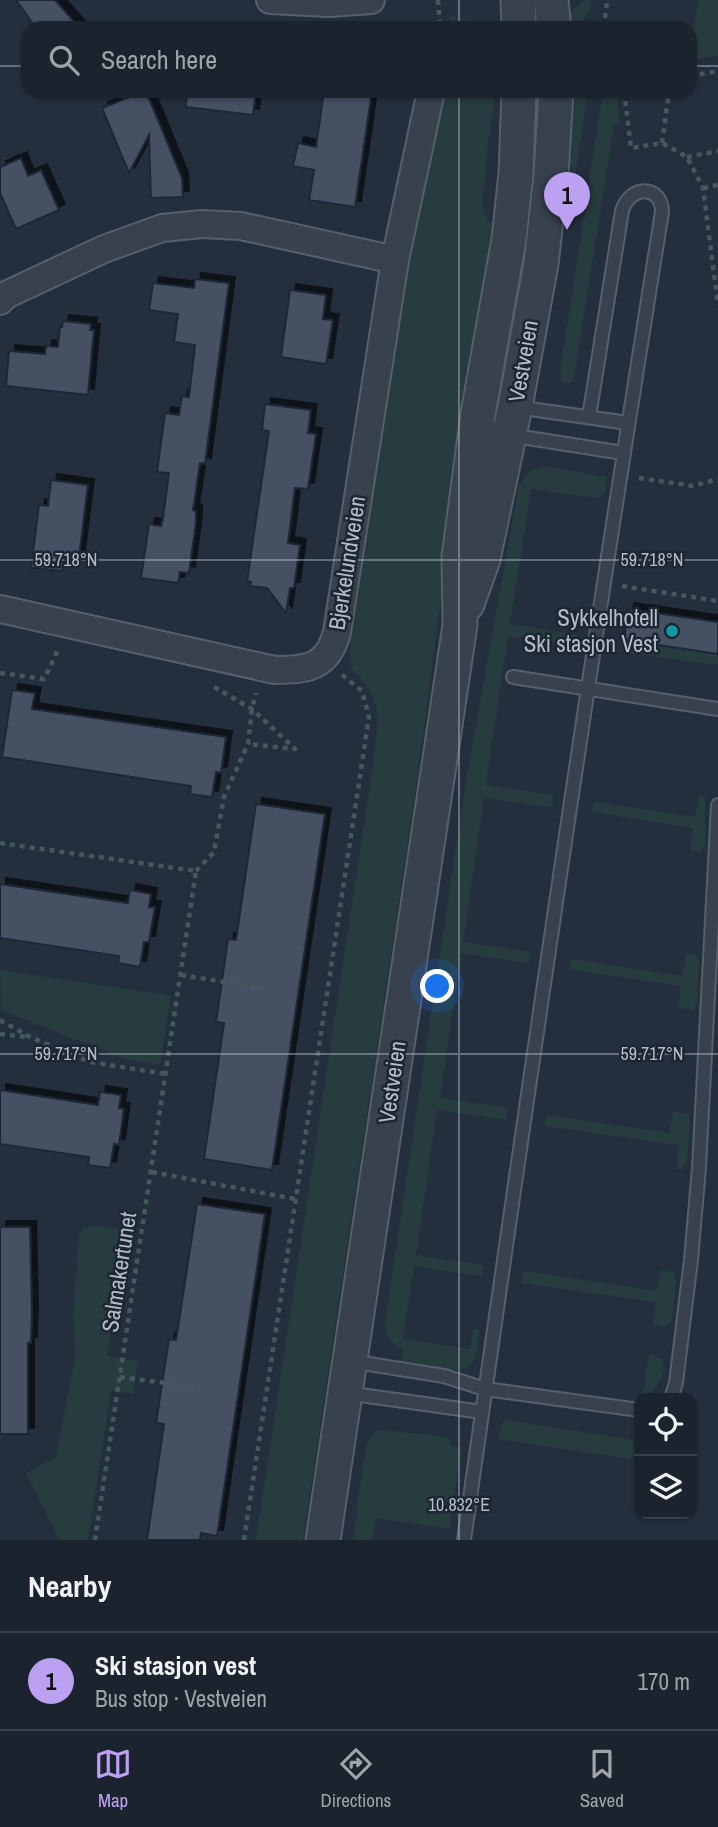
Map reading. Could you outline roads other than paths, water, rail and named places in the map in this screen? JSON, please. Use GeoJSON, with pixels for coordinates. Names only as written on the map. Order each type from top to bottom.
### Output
{"type":"FeatureCollection","features":[{"type":"Feature","properties":{"kind":"street"},"geometry":{"type":"LineString","coordinates":[[270,0],[329,3],[371,0]]}},
{"type":"Feature","properties":{"kind":"street"},"geometry":{"type":"LineString","coordinates":[[518,0],[519,21]]}},
{"type":"Feature","properties":{"kind":"street"},"geometry":{"type":"LineString","coordinates":[[551,0],[553,21]]}},
{"type":"Feature","properties":{"kind":"street","name":"Bjerkelundveien"},"geometry":{"type":"LineString","coordinates":[[0,609],[275,670],[306,669],[325,658],[337,632],[395,260],[430,98]]}},
{"type":"Feature","properties":{"kind":"street","name":"Vestveien"},"geometry":{"type":"LineString","coordinates":[[501,415],[519,98]]}},
{"type":"Feature","properties":{"kind":"street","name":"Vestveien"},"geometry":{"type":"LineString","coordinates":[[323,1540],[460,625],[459,557],[501,415],[541,264],[551,175],[555,98]]}},
{"type":"Feature","properties":{"kind":"street"},"geometry":{"type":"LineString","coordinates":[[0,301],[6,295],[104,249],[162,228],[202,224],[241,226],[395,260]]}},
{"type":"Feature","properties":{"kind":"lane"},"geometry":{"type":"LineString","coordinates":[[464,1540],[541,1003],[662,212],[659,200],[647,192],[632,194],[622,211],[589,417]]}},
{"type":"Feature","properties":{"kind":"lane"},"geometry":{"type":"LineString","coordinates":[[501,415],[589,417],[628,423]]}},
{"type":"Feature","properties":{"kind":"lane"},"geometry":{"type":"LineString","coordinates":[[501,415],[624,453]]}},
{"type":"Feature","properties":{"kind":"lane"},"geometry":{"type":"LineString","coordinates":[[513,677],[718,709]]}},
{"type":"Feature","properties":{"kind":"lane"},"geometry":{"type":"LineString","coordinates":[[673,1393],[691,1260],[699,1168],[718,805]]}},
{"type":"Feature","properties":{"kind":"lane"},"geometry":{"type":"LineString","coordinates":[[348,1377],[444,1376],[485,1389],[634,1409]]}},
{"type":"Feature","properties":{"kind":"lane"},"geometry":{"type":"LineString","coordinates":[[348,1377],[482,1412]]}},
{"type":"Feature","properties":{"kind":"place","name":"Ski stasjon vest"},"geometry":{"type":"Point","coordinates":[567,230]}},
{"type":"Feature","properties":{"kind":"place","name":"Sykkelhotell Ski stasjon Vest"},"geometry":{"type":"Point","coordinates":[672,631]}}]}
